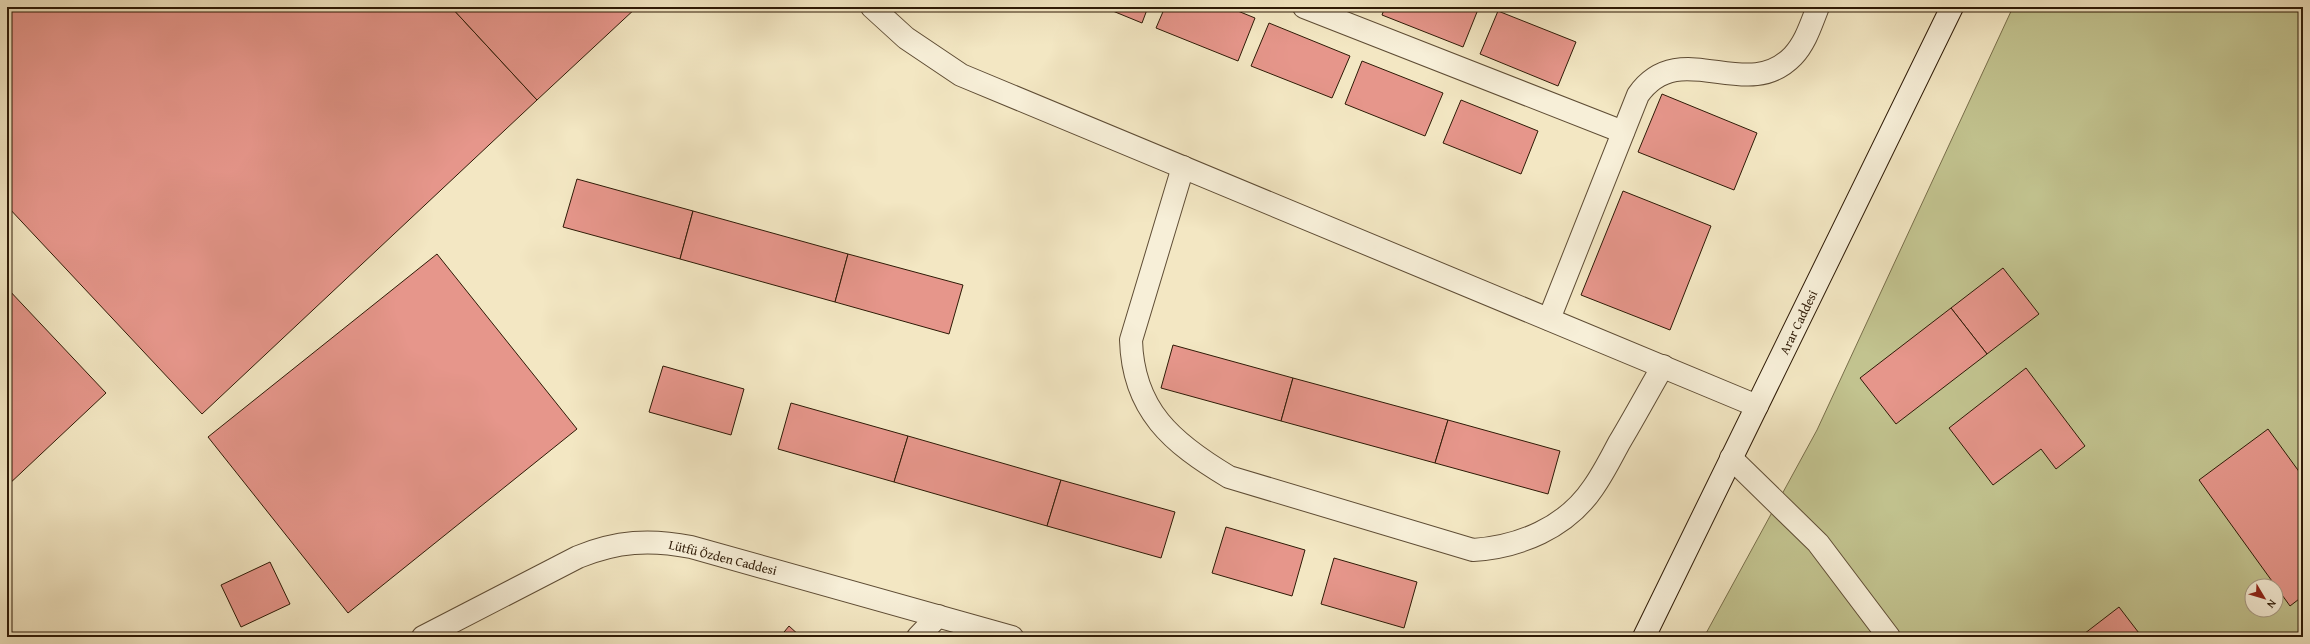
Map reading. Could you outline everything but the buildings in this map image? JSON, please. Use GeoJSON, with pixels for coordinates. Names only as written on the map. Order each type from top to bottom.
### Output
{"type":"FeatureCollection","features":[{"type":"Feature","properties":{"kind":"street"},"geometry":{"type":"LineString","coordinates":[[872,7],[906,38],[962,75],[1757,406]]}},
{"type":"Feature","properties":{"kind":"street"},"geometry":{"type":"LineString","coordinates":[[1304,7],[1623,132]]}},
{"type":"Feature","properties":{"kind":"street"},"geometry":{"type":"LineString","coordinates":[[1549,319],[1638,95],[1652,79],[1661,73],[1672,69],[1684,68],[1752,76],[1768,72],[1784,64],[1801,46],[1818,7]]}},
{"type":"Feature","properties":{"kind":"street","name":"Arar Caddesi"},"geometry":{"type":"LineString","coordinates":[[1644,637],[1952,7]]}},
{"type":"Feature","properties":{"kind":"street"},"geometry":{"type":"LineString","coordinates":[[1183,167],[1131,340],[1132,358],[1141,392],[1150,411],[1163,429],[1203,462],[1229,477],[1472,550],[1513,544],[1532,538],[1555,525],[1576,509],[1593,489],[1663,366]]}},
{"type":"Feature","properties":{"kind":"street"},"geometry":{"type":"LineString","coordinates":[[1731,458],[1818,543],[1889,637]]}},
{"type":"Feature","properties":{"kind":"street","name":"Lütfü Özden Caddesi"},"geometry":{"type":"LineString","coordinates":[[423,637],[578,557],[597,549],[637,541],[664,542],[691,547],[1012,637]]}},
{"type":"Feature","properties":{"kind":"street"},"geometry":{"type":"LineString","coordinates":[[918,637],[938,616]]}},
{"type":"Feature","properties":{"kind":"green space"},"geometry":{"type":"Polygon","coordinates":[[[2013,7],[2301,7],[2303,10],[2303,637],[1704,637],[1817,430],[2013,7]]]}}]}
